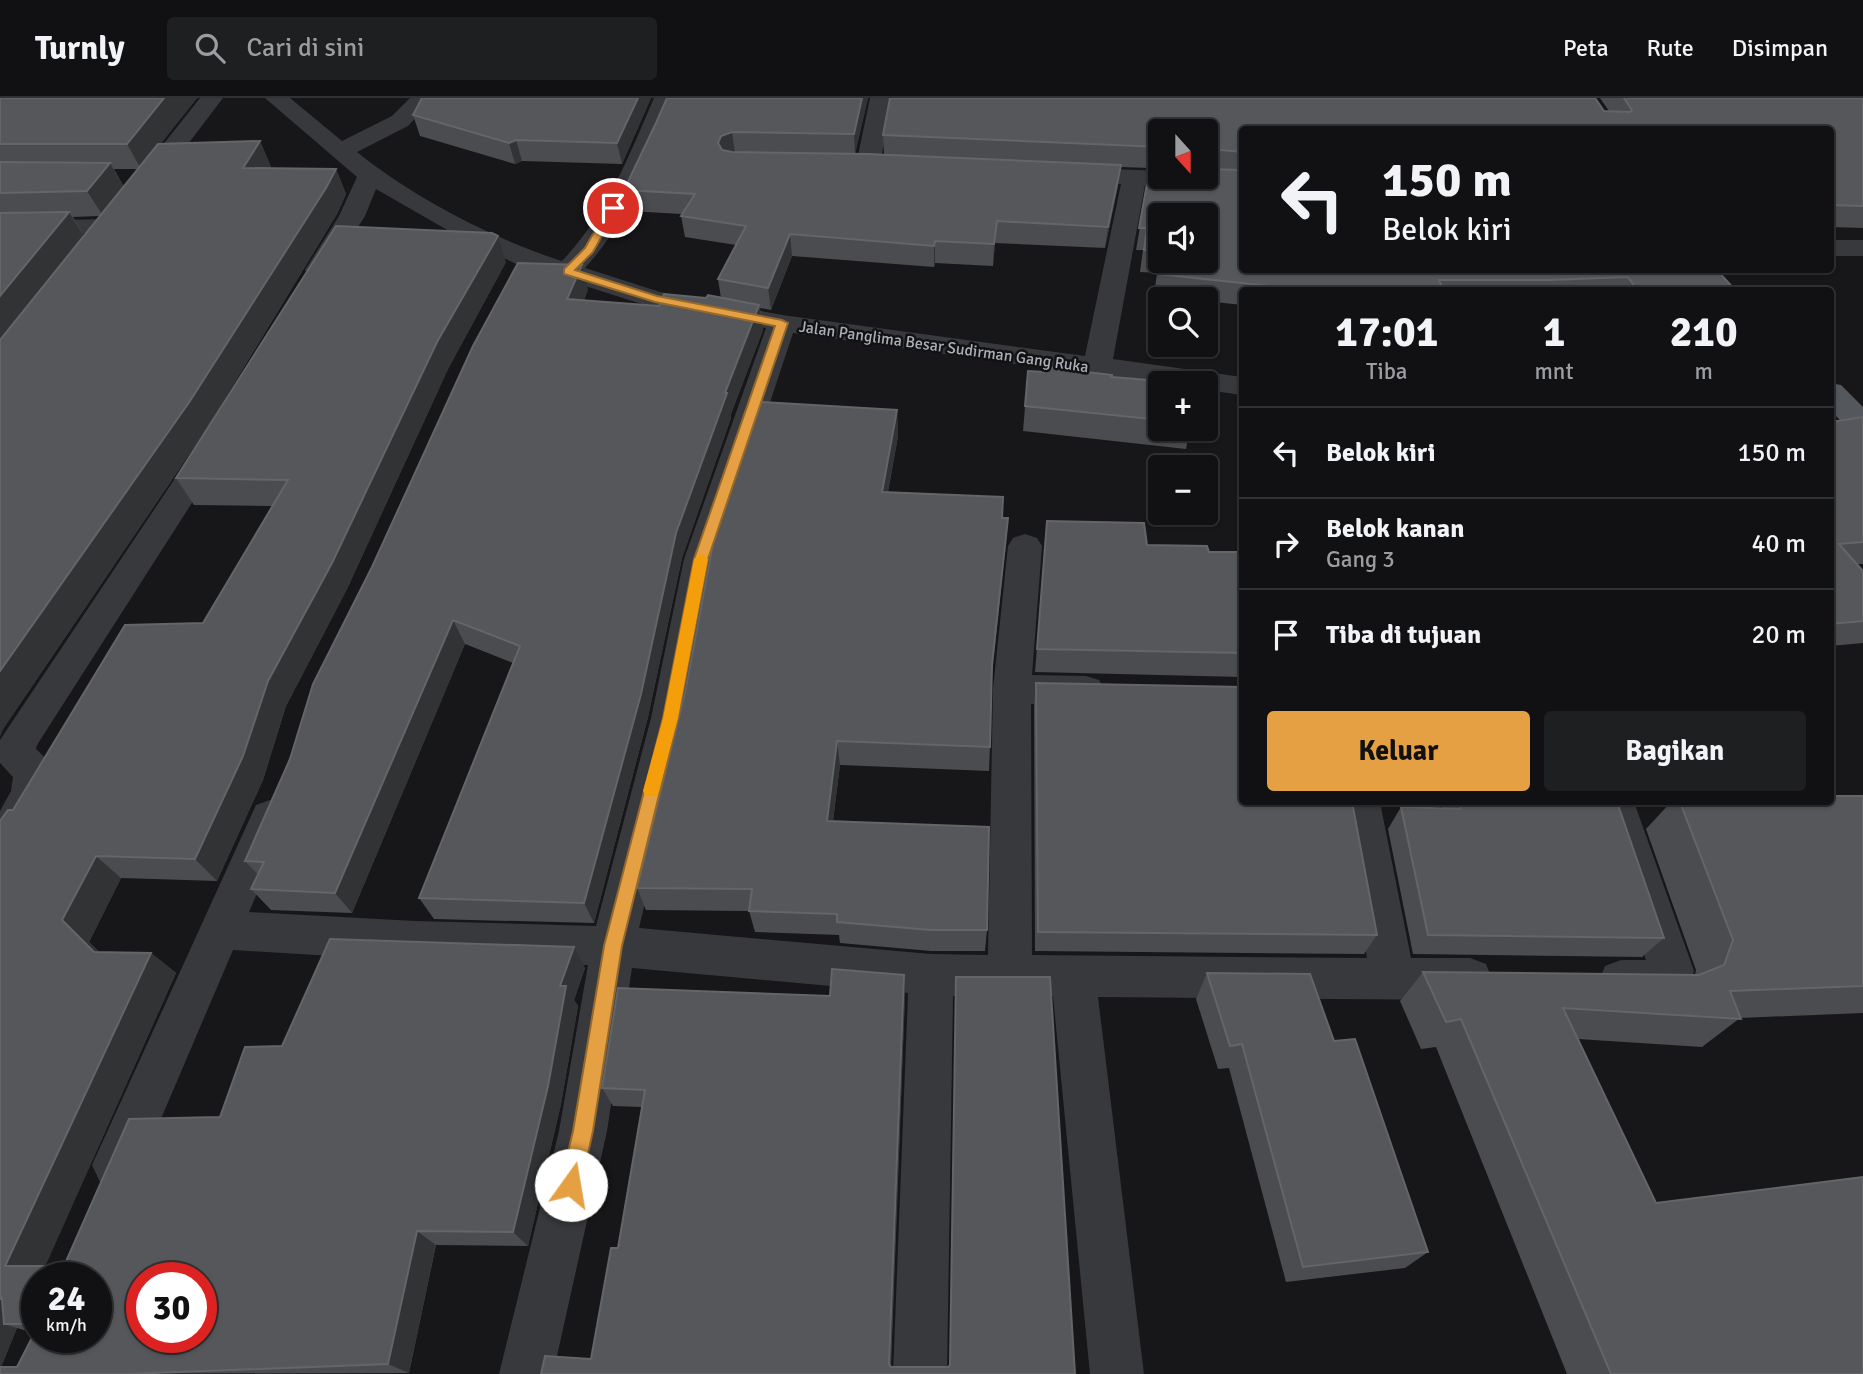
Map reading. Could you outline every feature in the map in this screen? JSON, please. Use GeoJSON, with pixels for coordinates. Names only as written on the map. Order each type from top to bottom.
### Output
{"type":"FeatureCollection","features":[{"type":"Feature","properties":{"kind":"street"},"geometry":{"type":"LineString","coordinates":[[93,249],[212,98]]}},
{"type":"Feature","properties":{"kind":"street","name":"Jalan Panglima Besar Sudirman Gang Ruka"},"geometry":{"type":"LineString","coordinates":[[276,98],[370,175],[458,226],[525,258],[655,299],[782,323],[1239,386]]}},
{"type":"Feature","properties":{"kind":"street"},"geometry":{"type":"LineString","coordinates":[[340,150],[400,121],[423,98]]}},
{"type":"Feature","properties":{"kind":"street"},"geometry":{"type":"LineString","coordinates":[[568,271],[589,250],[636,167],[665,98]]}},
{"type":"Feature","properties":{"kind":"street"},"geometry":{"type":"LineString","coordinates":[[868,165],[881,98]]}},
{"type":"Feature","properties":{"kind":"street"},"geometry":{"type":"LineString","coordinates":[[841,165],[895,167]]}},
{"type":"Feature","properties":{"kind":"street"},"geometry":{"type":"LineString","coordinates":[[1041,173],[1239,182]]}},
{"type":"Feature","properties":{"kind":"street"},"geometry":{"type":"LineString","coordinates":[[305,290],[352,216],[370,175]]}},
{"type":"Feature","properties":{"kind":"street"},"geometry":{"type":"LineString","coordinates":[[1097,367],[1134,177]]}},
{"type":"Feature","properties":{"kind":"street"},"geometry":{"type":"LineString","coordinates":[[122,178],[149,179]]}},
{"type":"Feature","properties":{"kind":"street"},"geometry":{"type":"LineString","coordinates":[[0,229],[110,228]]}},
{"type":"Feature","properties":{"kind":"street"},"geometry":{"type":"LineString","coordinates":[[1834,248],[1863,248]]}},
{"type":"Feature","properties":{"kind":"street"},"geometry":{"type":"LineString","coordinates":[[508,288],[525,258]]}},
{"type":"Feature","properties":{"kind":"street"},"geometry":{"type":"LineString","coordinates":[[526,1374],[583,1131],[613,946],[670,718],[701,559],[782,323]]}},
{"type":"Feature","properties":{"kind":"street"},"geometry":{"type":"LineString","coordinates":[[0,848],[30,793],[33,782],[33,771],[15,754],[19,741],[229,420]]}},
{"type":"Feature","properties":{"kind":"street"},"geometry":{"type":"LineString","coordinates":[[1010,975],[1012,689],[1025,547]]}},
{"type":"Feature","properties":{"kind":"street"},"geometry":{"type":"LineString","coordinates":[[1012,689],[1120,691]]}},
{"type":"Feature","properties":{"kind":"street"},"geometry":{"type":"LineString","coordinates":[[101,1203],[280,794]]}},
{"type":"Feature","properties":{"kind":"street"},"geometry":{"type":"LineString","coordinates":[[1361,805],[1393,978]]}},
{"type":"Feature","properties":{"kind":"street"},"geometry":{"type":"LineString","coordinates":[[1582,980],[1663,981],[1669,979],[1672,971],[1615,805]]}},
{"type":"Feature","properties":{"kind":"street"},"geometry":{"type":"LineString","coordinates":[[220,930],[415,941],[613,946],[931,975],[1514,979]]}},
{"type":"Feature","properties":{"kind":"street"},"geometry":{"type":"LineString","coordinates":[[1073,974],[1117,1374]]}},
{"type":"Feature","properties":{"kind":"street"},"geometry":{"type":"LineString","coordinates":[[919,1374],[931,975]]}},
{"type":"Feature","properties":{"kind":"building"},"geometry":{"type":"Polygon","coordinates":[[[0,98],[164,98],[127,144],[0,144],[0,98]]]}},
{"type":"Feature","properties":{"kind":"building"},"geometry":{"type":"Polygon","coordinates":[[[422,98],[638,98],[617,143],[516,140],[509,143],[413,115],[422,98]]]}},
{"type":"Feature","properties":{"kind":"building"},"geometry":{"type":"Polygon","coordinates":[[[667,98],[862,98],[854,134],[732,132],[721,136],[718,143],[722,150],[732,152],[867,154],[1121,165],[1108,227],[997,221],[994,244],[935,241],[934,246],[790,234],[768,288],[718,279],[746,226],[681,216],[695,194],[624,190],[667,98]]]}},
{"type":"Feature","properties":{"kind":"building"},"geometry":{"type":"Polygon","coordinates":[[[890,98],[1595,98],[1604,111],[1630,112],[1632,110],[1624,98],[1863,98],[1863,206],[1834,205],[1834,126],[1239,126],[1239,152],[1218,150],[1218,119],[1148,119],[1148,146],[883,135],[890,98]]]}},
{"type":"Feature","properties":{"kind":"building"},"geometry":{"type":"Polygon","coordinates":[[[260,141],[243,168],[336,169],[190,401],[0,671],[0,340],[158,144],[260,141]]]}},
{"type":"Feature","properties":{"kind":"building"},"geometry":{"type":"Polygon","coordinates":[[[0,162],[110,163],[87,191],[0,193],[0,162]]]}},
{"type":"Feature","properties":{"kind":"building"},"geometry":{"type":"Polygon","coordinates":[[[1218,169],[1239,170],[1239,273],[1720,273],[1732,287],[1635,287],[1628,277],[1439,280],[1442,287],[1270,286],[1158,274],[1218,273],[1218,203],[1148,203],[1148,250],[1144,250],[1147,228],[1139,228],[1148,178],[1148,189],[1218,189],[1218,169]]]}},
{"type":"Feature","properties":{"kind":"building"},"geometry":{"type":"Polygon","coordinates":[[[69,212],[0,296],[0,213],[69,212]]]}},
{"type":"Feature","properties":{"kind":"building"},"geometry":{"type":"Polygon","coordinates":[[[336,226],[492,233],[498,236],[437,342],[332,563],[268,681],[243,756],[195,859],[96,856],[62,920],[94,952],[151,953],[5,1266],[21,1266],[21,1324],[4,1324],[2,1298],[0,1299],[0,821],[8,810],[13,810],[125,625],[203,623],[288,480],[176,478],[336,226]]]}},
{"type":"Feature","properties":{"kind":"building"},"geometry":{"type":"Polygon","coordinates":[[[518,263],[582,265],[567,299],[659,306],[664,294],[706,298],[708,295],[759,305],[676,533],[641,694],[584,903],[419,898],[520,646],[453,620],[335,893],[251,889],[264,862],[245,861],[290,759],[313,684],[372,567],[473,346],[518,263]]]}},
{"type":"Feature","properties":{"kind":"building"},"geometry":{"type":"Polygon","coordinates":[[[1046,367],[1148,380],[1148,419],[1025,406],[1028,371],[1045,372],[1046,367]]]}},
{"type":"Feature","properties":{"kind":"building"},"geometry":{"type":"Polygon","coordinates":[[[760,402],[897,410],[882,492],[1003,497],[1002,518],[1008,518],[992,664],[990,747],[837,741],[827,821],[989,827],[987,930],[931,930],[837,922],[837,914],[749,911],[752,889],[637,888],[685,693],[715,533],[760,402]]]}},
{"type":"Feature","properties":{"kind":"building"},"geometry":{"type":"Polygon","coordinates":[[[1863,417],[1863,542],[1839,544],[1863,571],[1863,621],[1834,624],[1834,421],[1863,417]]]}},
{"type":"Feature","properties":{"kind":"building"},"geometry":{"type":"Polygon","coordinates":[[[1047,521],[1144,523],[1147,545],[1207,546],[1209,552],[1239,552],[1239,653],[1037,649],[1047,521]]]}},
{"type":"Feature","properties":{"kind":"building"},"geometry":{"type":"Polygon","coordinates":[[[1036,683],[1239,687],[1239,805],[1353,805],[1377,935],[1038,932],[1036,683]]]}},
{"type":"Feature","properties":{"kind":"building"},"geometry":{"type":"Polygon","coordinates":[[[1834,796],[1863,796],[1863,986],[1730,991],[1741,1019],[1563,1008],[1656,1203],[1863,1177],[1863,1374],[1611,1374],[1461,1019],[1446,1022],[1423,972],[1699,975],[1724,965],[1733,940],[1681,805],[1834,805],[1834,796]]]}},
{"type":"Feature","properties":{"kind":"building"},"geometry":{"type":"Polygon","coordinates":[[[1460,805],[1618,805],[1664,938],[1428,935],[1401,807],[1461,809],[1460,805]]]}},
{"type":"Feature","properties":{"kind":"building"},"geometry":{"type":"Polygon","coordinates":[[[330,939],[574,947],[560,986],[566,986],[548,1086],[513,1232],[417,1231],[388,1364],[127,1374],[0,1374],[0,1367],[17,1367],[24,1353],[112,1353],[112,1262],[66,1262],[129,1119],[220,1117],[245,1047],[282,1046],[330,939]]]}},
{"type":"Feature","properties":{"kind":"building"},"geometry":{"type":"Polygon","coordinates":[[[832,969],[904,975],[891,1367],[950,1365],[956,977],[1050,977],[1075,1374],[541,1374],[545,1356],[591,1359],[611,1248],[618,1248],[645,1090],[602,1088],[618,988],[830,996],[832,969]]]}},
{"type":"Feature","properties":{"kind":"building"},"geometry":{"type":"Polygon","coordinates":[[[1207,973],[1310,974],[1334,1041],[1355,1039],[1428,1252],[1303,1267],[1242,1044],[1230,1046],[1207,973]]]}},
{"type":"Feature","properties":{"kind":"slow traffic"},"geometry":{"type":"LineString","coordinates":[[651,791],[670,718],[701,559]]}},
{"type":"Feature","properties":{"kind":"route"},"geometry":{"type":"LineString","coordinates":[[571,1185],[583,1131],[613,946],[670,718],[701,559],[782,323],[655,299],[568,271],[589,250],[613,208]]}}]}
